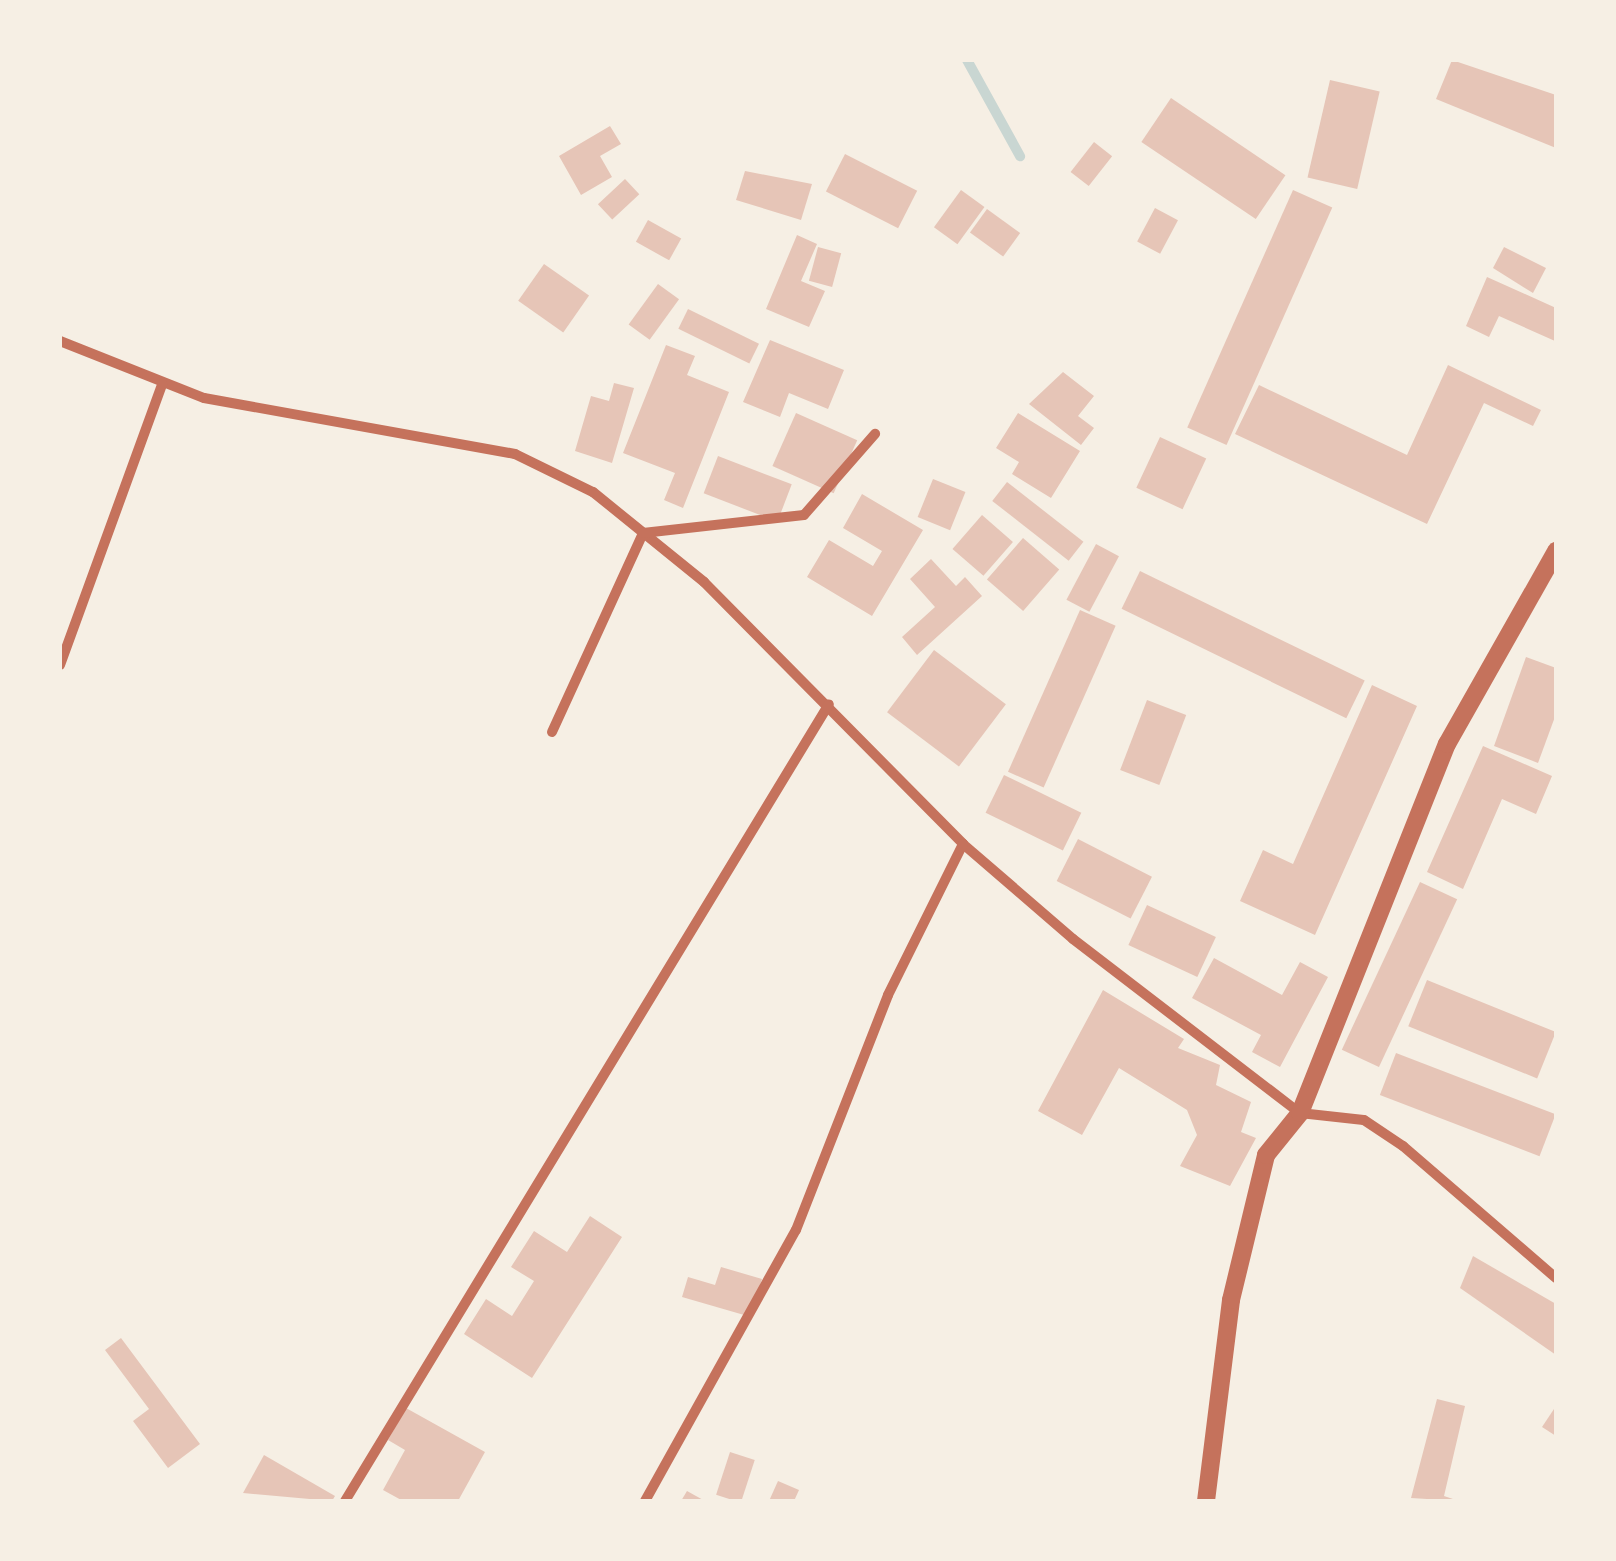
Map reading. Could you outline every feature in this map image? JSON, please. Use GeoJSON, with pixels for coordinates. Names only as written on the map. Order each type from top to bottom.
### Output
{"type":"FeatureCollection","features":[{"type":"Feature","properties":{"kind":"street"},"geometry":{"type":"LineString","coordinates":[[60,342],[162,384],[514,454],[592,492],[643,533],[829,704],[963,844],[1300,1113],[1364,1120],[1481,1206],[1556,1278]]}},
{"type":"Feature","properties":{"kind":"street"},"geometry":{"type":"LineString","coordinates":[[60,665],[162,384]]}},
{"type":"Feature","properties":{"kind":"street"},"geometry":{"type":"LineString","coordinates":[[643,533],[804,515],[875,434]]}},
{"type":"Feature","properties":{"kind":"street"},"geometry":{"type":"LineString","coordinates":[[552,732],[643,533]]}},
{"type":"Feature","properties":{"kind":"street"},"geometry":{"type":"LineString","coordinates":[[1206,1501],[1246,1224],[1266,1155],[1300,1113],[1448,744],[1556,551]]}},
{"type":"Feature","properties":{"kind":"street"},"geometry":{"type":"LineString","coordinates":[[344,1501],[829,704]]}},
{"type":"Feature","properties":{"kind":"street"},"geometry":{"type":"LineString","coordinates":[[645,1501],[796,1230],[888,995],[963,844]]}},
{"type":"Feature","properties":{"kind":"building"},"geometry":{"type":"Polygon","coordinates":[[[1452,60],[1556,95],[1556,148],[1436,99],[1452,60]]]}},
{"type":"Feature","properties":{"kind":"building"},"geometry":{"type":"Polygon","coordinates":[[[1330,80],[1380,91],[1357,189],[1308,177],[1330,80]]]}},
{"type":"Feature","properties":{"kind":"building"},"geometry":{"type":"Polygon","coordinates":[[[1171,98],[1285,175],[1256,219],[1141,142],[1171,98]]]}},
{"type":"Feature","properties":{"kind":"building"},"geometry":{"type":"Polygon","coordinates":[[[610,126],[621,144],[600,156],[612,177],[581,195],[559,156],[610,126]]]}},
{"type":"Feature","properties":{"kind":"building"},"geometry":{"type":"Polygon","coordinates":[[[1094,142],[1112,156],[1089,186],[1071,172],[1094,142]]]}},
{"type":"Feature","properties":{"kind":"building"},"geometry":{"type":"Polygon","coordinates":[[[845,154],[917,191],[898,228],[826,191],[845,154]]]}},
{"type":"Feature","properties":{"kind":"building"},"geometry":{"type":"Polygon","coordinates":[[[745,171],[812,184],[801,220],[736,200],[745,171]]]}},
{"type":"Feature","properties":{"kind":"building"},"geometry":{"type":"Polygon","coordinates":[[[625,179],[639,194],[612,220],[598,204],[625,179]]]}},
{"type":"Feature","properties":{"kind":"building"},"geometry":{"type":"Polygon","coordinates":[[[961,190],[984,207],[957,244],[934,227],[961,190]]]}},
{"type":"Feature","properties":{"kind":"building"},"geometry":{"type":"Polygon","coordinates":[[[1293,190],[1332,207],[1227,445],[1187,428],[1293,190]]]}},
{"type":"Feature","properties":{"kind":"building"},"geometry":{"type":"Polygon","coordinates":[[[1155,208],[1178,220],[1160,254],[1137,242],[1155,208]]]}},
{"type":"Feature","properties":{"kind":"building"},"geometry":{"type":"Polygon","coordinates":[[[987,209],[1020,233],[1003,257],[970,232],[987,209]]]}},
{"type":"Feature","properties":{"kind":"building"},"geometry":{"type":"Polygon","coordinates":[[[648,220],[681,238],[669,260],[636,242],[648,220]]]}},
{"type":"Feature","properties":{"kind":"building"},"geometry":{"type":"Polygon","coordinates":[[[797,235],[817,244],[801,281],[825,291],[809,327],[766,309],[797,235]]]}},
{"type":"Feature","properties":{"kind":"building"},"geometry":{"type":"Polygon","coordinates":[[[818,247],[841,253],[832,287],[809,281],[818,247]]]}},
{"type":"Feature","properties":{"kind":"building"},"geometry":{"type":"Polygon","coordinates":[[[1504,247],[1546,268],[1533,293],[1493,268],[1504,247]]]}},
{"type":"Feature","properties":{"kind":"building"},"geometry":{"type":"Polygon","coordinates":[[[544,264],[589,296],[563,332],[518,301],[544,264]]]}},
{"type":"Feature","properties":{"kind":"building"},"geometry":{"type":"Polygon","coordinates":[[[1487,277],[1556,308],[1555,341],[1499,316],[1489,337],[1466,326],[1487,277]]]}},
{"type":"Feature","properties":{"kind":"building"},"geometry":{"type":"Polygon","coordinates":[[[658,284],[679,299],[650,340],[629,324],[658,284]]]}},
{"type":"Feature","properties":{"kind":"building"},"geometry":{"type":"Polygon","coordinates":[[[688,309],[759,344],[749,363],[678,329],[688,309]]]}},
{"type":"Feature","properties":{"kind":"building"},"geometry":{"type":"Polygon","coordinates":[[[770,340],[844,370],[828,409],[789,393],[780,417],[743,402],[770,340]]]}},
{"type":"Feature","properties":{"kind":"building"},"geometry":{"type":"Polygon","coordinates":[[[666,345],[695,356],[687,375],[729,392],[683,508],[664,500],[675,473],[623,453],[666,345]]]}},
{"type":"Feature","properties":{"kind":"building"},"geometry":{"type":"Polygon","coordinates":[[[1448,365],[1541,410],[1533,426],[1484,403],[1427,524],[1235,434],[1259,385],[1407,455],[1448,365]]]}},
{"type":"Feature","properties":{"kind":"building"},"geometry":{"type":"Polygon","coordinates":[[[1063,372],[1094,396],[1078,416],[1094,428],[1081,445],[1029,404],[1063,372]]]}},
{"type":"Feature","properties":{"kind":"building"},"geometry":{"type":"Polygon","coordinates":[[[614,383],[634,388],[612,463],[575,451],[591,396],[609,401],[614,383]]]}},
{"type":"Feature","properties":{"kind":"building"},"geometry":{"type":"Polygon","coordinates":[[[796,413],[857,440],[834,493],[772,466],[796,413]]]}},
{"type":"Feature","properties":{"kind":"building"},"geometry":{"type":"Polygon","coordinates":[[[1018,413],[1080,451],[1051,498],[1012,474],[1019,462],[996,448],[1018,413]]]}},
{"type":"Feature","properties":{"kind":"building"},"geometry":{"type":"Polygon","coordinates":[[[1160,437],[1206,459],[1183,509],[1136,488],[1160,437]]]}},
{"type":"Feature","properties":{"kind":"building"},"geometry":{"type":"Polygon","coordinates":[[[718,456],[792,484],[777,522],[704,493],[718,456]]]}},
{"type":"Feature","properties":{"kind":"building"},"geometry":{"type":"Polygon","coordinates":[[[933,479],[965,492],[950,530],[918,517],[933,479]]]}},
{"type":"Feature","properties":{"kind":"building"},"geometry":{"type":"Polygon","coordinates":[[[1007,482],[1083,542],[1069,561],[992,501],[1007,482]]]}},
{"type":"Feature","properties":{"kind":"building"},"geometry":{"type":"Polygon","coordinates":[[[862,494],[923,530],[872,616],[807,577],[829,540],[873,566],[882,551],[843,528],[862,494]]]}},
{"type":"Feature","properties":{"kind":"building"},"geometry":{"type":"Polygon","coordinates":[[[982,515],[1013,542],[983,576],[952,549],[982,515]]]}},
{"type":"Feature","properties":{"kind":"building"},"geometry":{"type":"Polygon","coordinates":[[[1023,538],[1059,569],[1023,611],[987,580],[1023,538]]]}},
{"type":"Feature","properties":{"kind":"building"},"geometry":{"type":"Polygon","coordinates":[[[1096,544],[1119,556],[1089,612],[1066,600],[1096,544]]]}},
{"type":"Feature","properties":{"kind":"building"},"geometry":{"type":"Polygon","coordinates":[[[931,559],[956,586],[965,577],[982,596],[917,655],[902,637],[935,607],[910,579],[931,559]]]}},
{"type":"Feature","properties":{"kind":"building"},"geometry":{"type":"Polygon","coordinates":[[[1140,571],[1365,681],[1346,718],[1122,609],[1140,571]]]}},
{"type":"Feature","properties":{"kind":"building"},"geometry":{"type":"Polygon","coordinates":[[[1080,610],[1116,626],[1044,788],[1008,772],[1080,610]]]}},
{"type":"Feature","properties":{"kind":"building"},"geometry":{"type":"Polygon","coordinates":[[[934,650],[1006,704],[959,766],[887,712],[934,650]]]}},
{"type":"Feature","properties":{"kind":"building"},"geometry":{"type":"Polygon","coordinates":[[[1526,657],[1556,668],[1556,714],[1538,763],[1494,746],[1526,657]]]}},
{"type":"Feature","properties":{"kind":"building"},"geometry":{"type":"Polygon","coordinates":[[[1372,685],[1417,706],[1315,935],[1240,901],[1263,850],[1293,864],[1372,685]]]}},
{"type":"Feature","properties":{"kind":"building"},"geometry":{"type":"Polygon","coordinates":[[[1147,700],[1186,715],[1159,785],[1120,770],[1147,700]]]}},
{"type":"Feature","properties":{"kind":"building"},"geometry":{"type":"Polygon","coordinates":[[[1483,746],[1552,776],[1536,814],[1502,799],[1463,889],[1427,872],[1483,746]]]}},
{"type":"Feature","properties":{"kind":"building"},"geometry":{"type":"Polygon","coordinates":[[[1004,775],[1081,813],[1063,850],[986,813],[1004,775]]]}},
{"type":"Feature","properties":{"kind":"building"},"geometry":{"type":"Polygon","coordinates":[[[1078,839],[1152,877],[1131,919],[1057,881],[1078,839]]]}},
{"type":"Feature","properties":{"kind":"building"},"geometry":{"type":"Polygon","coordinates":[[[1420,882],[1457,899],[1379,1067],[1342,1050],[1420,882]]]}},
{"type":"Feature","properties":{"kind":"building"},"geometry":{"type":"Polygon","coordinates":[[[1147,905],[1216,937],[1197,977],[1128,945],[1147,905]]]}},
{"type":"Feature","properties":{"kind":"building"},"geometry":{"type":"Polygon","coordinates":[[[1214,958],[1282,995],[1300,962],[1328,977],[1280,1067],[1252,1052],[1261,1035],[1192,998],[1214,958]]]}},
{"type":"Feature","properties":{"kind":"building"},"geometry":{"type":"Polygon","coordinates":[[[1427,980],[1556,1032],[1537,1078],[1408,1026],[1427,980]]]}},
{"type":"Feature","properties":{"kind":"building"},"geometry":{"type":"Polygon","coordinates":[[[1103,990],[1184,1039],[1178,1048],[1220,1065],[1216,1085],[1251,1102],[1241,1132],[1256,1138],[1230,1186],[1180,1166],[1197,1135],[1187,1110],[1119,1068],[1082,1135],[1038,1111],[1103,990]]]}},
{"type":"Feature","properties":{"kind":"building"},"geometry":{"type":"Polygon","coordinates":[[[1396,1053],[1556,1114],[1540,1156],[1380,1095],[1396,1053]]]}},
{"type":"Feature","properties":{"kind":"building"},"geometry":{"type":"Polygon","coordinates":[[[590,1216],[622,1237],[532,1378],[464,1334],[486,1299],[512,1316],[534,1281],[511,1267],[534,1231],[567,1252],[590,1216]]]}},
{"type":"Feature","properties":{"kind":"building"},"geometry":{"type":"Polygon","coordinates":[[[1473,1256],[1556,1304],[1556,1355],[1460,1288],[1473,1256]]]}},
{"type":"Feature","properties":{"kind":"building"},"geometry":{"type":"Polygon","coordinates":[[[721,1267],[762,1279],[751,1317],[682,1297],[688,1277],[715,1285],[721,1267]]]}},
{"type":"Feature","properties":{"kind":"building"},"geometry":{"type":"Polygon","coordinates":[[[121,1338],[200,1444],[168,1468],[133,1421],[149,1409],[105,1350],[121,1338]]]}},
{"type":"Feature","properties":{"kind":"building"},"geometry":{"type":"Polygon","coordinates":[[[1437,1399],[1465,1406],[1444,1496],[1459,1501],[1411,1498],[1437,1399]]]}},
{"type":"Feature","properties":{"kind":"building"},"geometry":{"type":"Polygon","coordinates":[[[1556,1406],[1556,1436],[1542,1427],[1556,1406]]]}},
{"type":"Feature","properties":{"kind":"building"},"geometry":{"type":"Polygon","coordinates":[[[406,1408],[485,1452],[458,1501],[403,1501],[383,1490],[405,1450],[388,1440],[406,1408]]]}},
{"type":"Feature","properties":{"kind":"building"},"geometry":{"type":"Polygon","coordinates":[[[730,1452],[755,1460],[741,1501],[716,1495],[730,1452]]]}},
{"type":"Feature","properties":{"kind":"building"},"geometry":{"type":"Polygon","coordinates":[[[264,1455],[335,1496],[332,1501],[243,1493],[264,1455]]]}},
{"type":"Feature","properties":{"kind":"building"},"geometry":{"type":"Polygon","coordinates":[[[778,1481],[799,1490],[794,1501],[769,1501],[778,1481]]]}},
{"type":"Feature","properties":{"kind":"building"},"geometry":{"type":"Polygon","coordinates":[[[687,1491],[705,1501],[681,1501],[687,1491]]]}},
{"type":"Feature","properties":{"kind":"waterway"},"geometry":{"type":"LineString","coordinates":[[967,60],[1020,156]]}}]}
